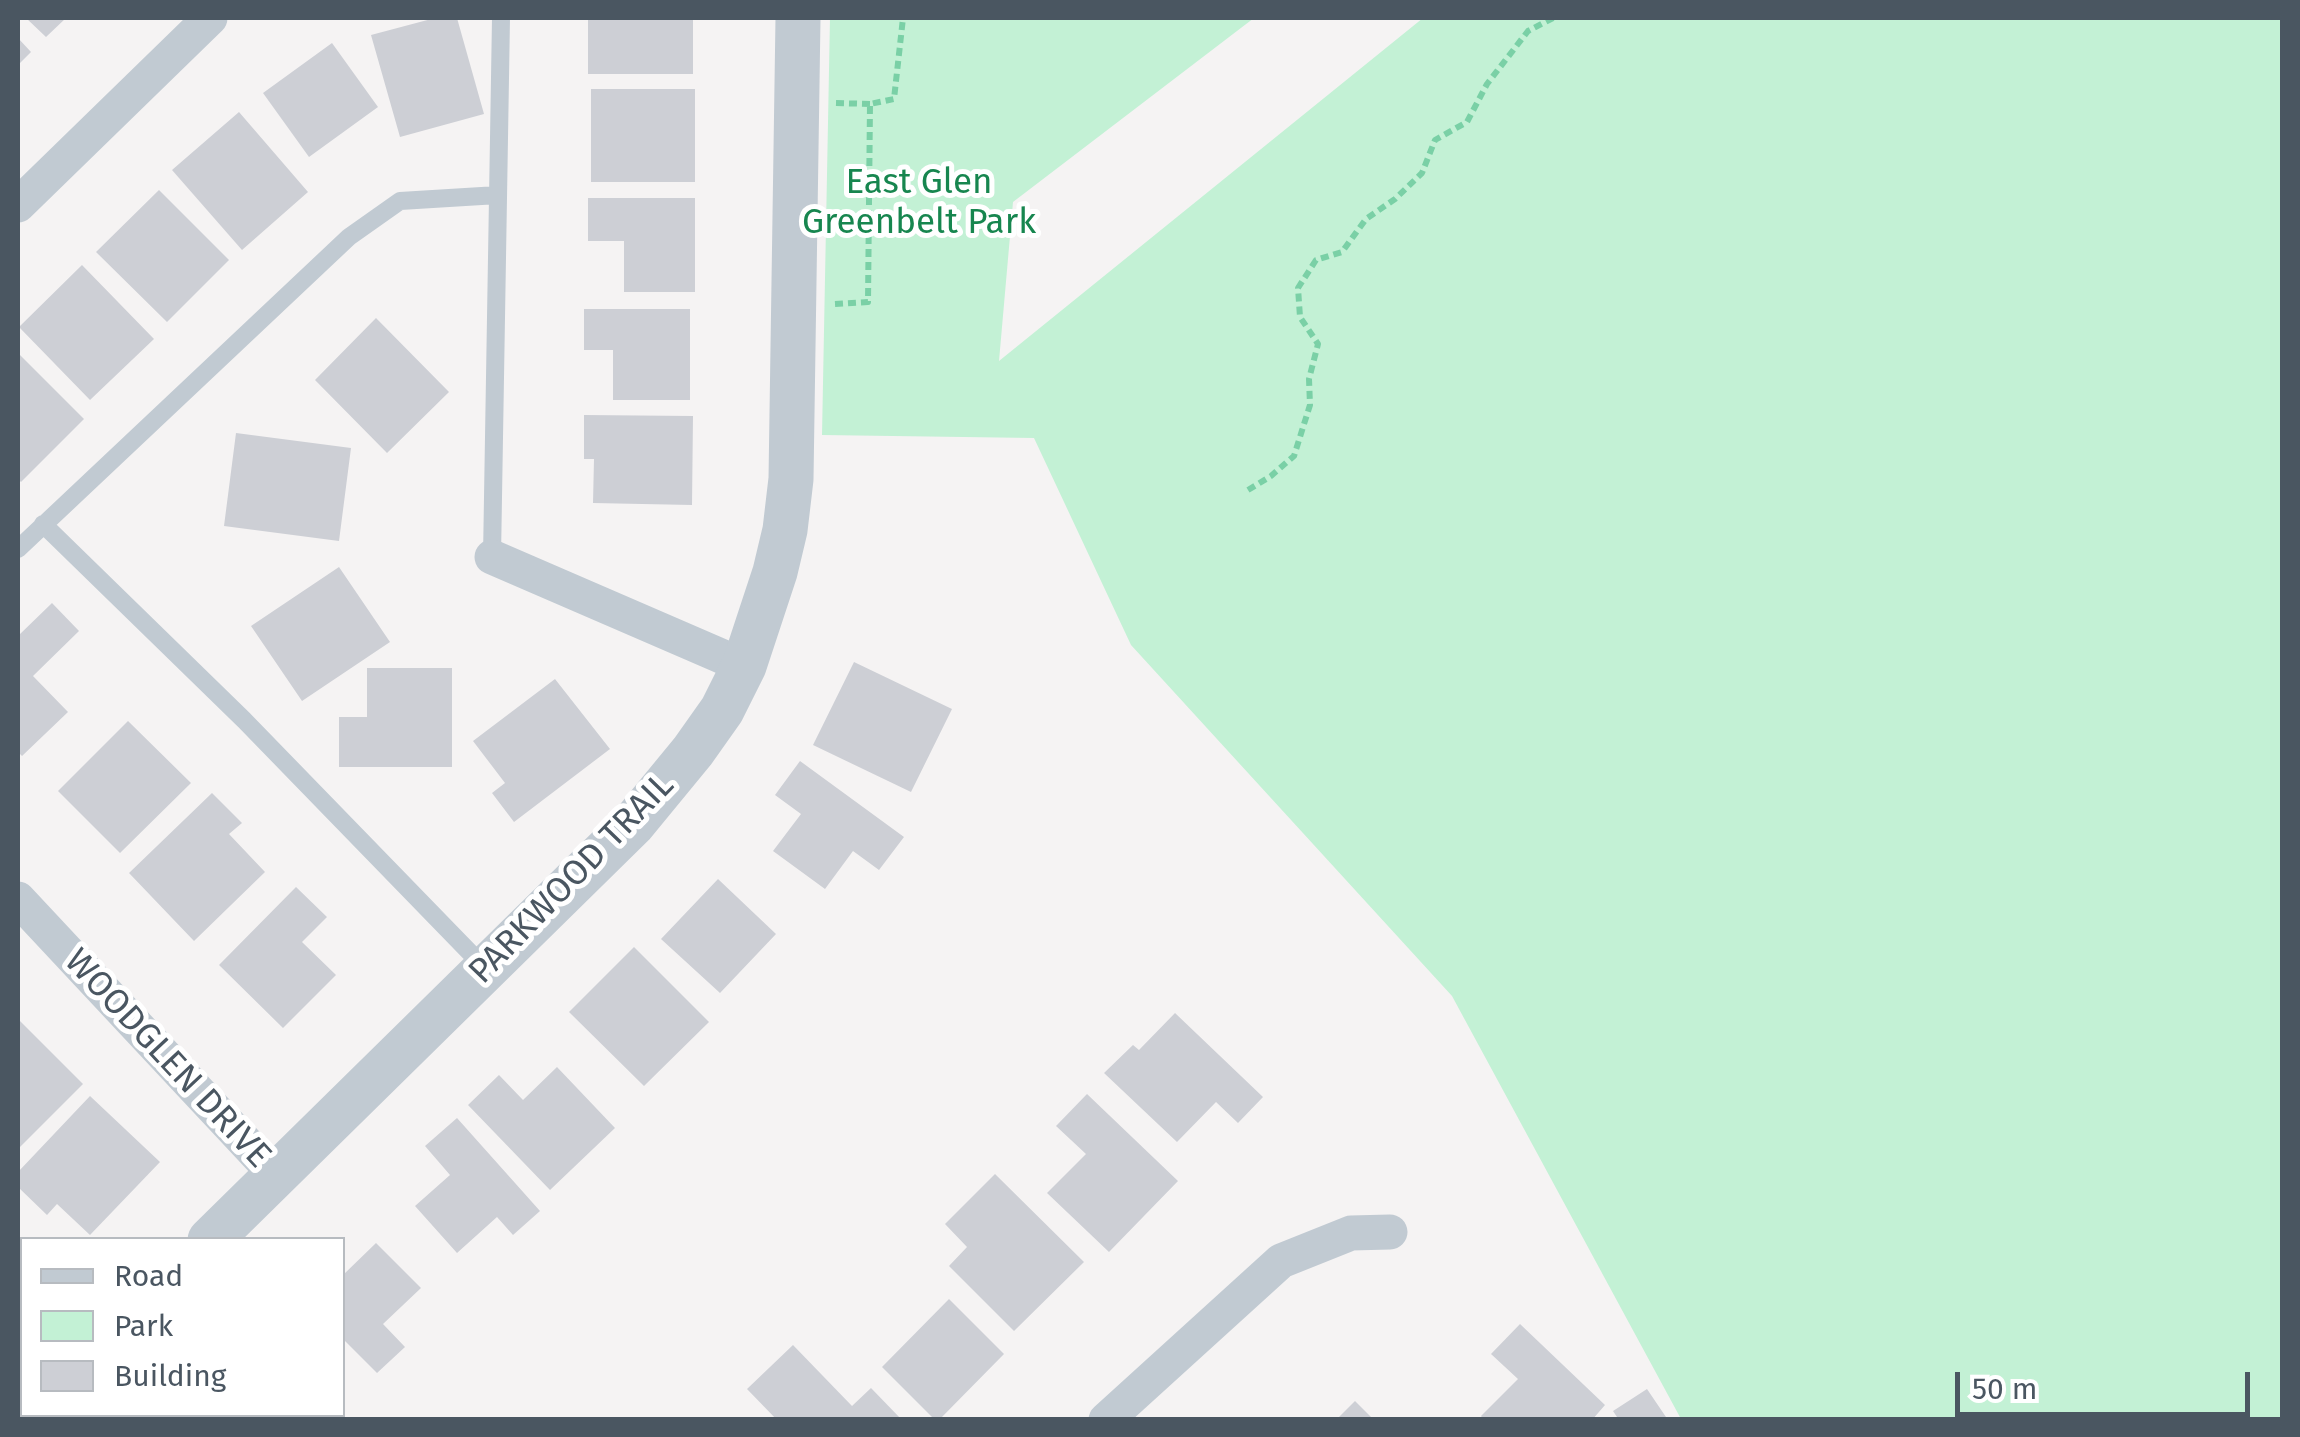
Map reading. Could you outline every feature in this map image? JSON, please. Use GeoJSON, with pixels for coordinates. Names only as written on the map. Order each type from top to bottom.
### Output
{"type":"FeatureCollection","features":[{"type":"Feature","properties":{"kind":"street"},"geometry":{"type":"LineString","coordinates":[[18,205],[210,18]]}},
{"type":"Feature","properties":{"kind":"street","name":"PARKWOOD TRAIL"},"geometry":{"type":"LineString","coordinates":[[213,1237],[633,824],[722,710],[744,666],[775,572],[791,478],[798,18]]}},
{"type":"Feature","properties":{"kind":"street"},"geometry":{"type":"LineString","coordinates":[[492,557],[744,666]]}},
{"type":"Feature","properties":{"kind":"street","name":"WOODGLEN DRIVE"},"geometry":{"type":"LineString","coordinates":[[18,899],[276,1175]]}},
{"type":"Feature","properties":{"kind":"street"},"geometry":{"type":"LineString","coordinates":[[1106,1420],[1280,1261],[1351,1233],[1390,1232]]}},
{"type":"Feature","properties":{"kind":"lane"},"geometry":{"type":"LineString","coordinates":[[492,557],[502,18]]}},
{"type":"Feature","properties":{"kind":"lane"},"geometry":{"type":"LineString","coordinates":[[18,548],[349,237],[400,202],[498,195]]}},
{"type":"Feature","properties":{"kind":"lane"},"geometry":{"type":"LineString","coordinates":[[43,524],[244,720],[486,970]]}},
{"type":"Feature","properties":{"kind":"path"},"geometry":{"type":"LineString","coordinates":[[794,306],[868,302],[870,104],[894,100],[903,18]]}},
{"type":"Feature","properties":{"kind":"path"},"geometry":{"type":"LineString","coordinates":[[1248,490],[1294,456],[1310,405],[1309,379],[1318,344],[1300,317],[1298,288],[1316,260],[1342,252],[1366,219],[1396,199],[1422,173],[1435,140],[1467,122],[1487,84],[1528,32],[1553,18]]}},
{"type":"Feature","properties":{"kind":"green space","name":"East Glen Greenbelt Park"},"geometry":{"type":"Polygon","coordinates":[[[830,18],[1254,18],[1013,202],[999,361],[1423,18],[2282,18],[2282,1419],[1681,1419],[1452,996],[1131,645],[1034,438],[822,435],[830,18]]]}},
{"type":"Feature","properties":{"kind":"building"},"geometry":{"type":"Polygon","coordinates":[[[26,18],[66,18],[46,37],[26,18]]]}},
{"type":"Feature","properties":{"kind":"building"},"geometry":{"type":"Polygon","coordinates":[[[435,18],[457,18],[484,114],[400,137],[371,35],[435,18]]]}},
{"type":"Feature","properties":{"kind":"building"},"geometry":{"type":"Polygon","coordinates":[[[588,18],[693,18],[693,74],[588,74],[588,18]]]}},
{"type":"Feature","properties":{"kind":"building"},"geometry":{"type":"Polygon","coordinates":[[[18,38],[31,52],[18,65],[18,38]]]}},
{"type":"Feature","properties":{"kind":"building"},"geometry":{"type":"Polygon","coordinates":[[[332,43],[378,107],[309,157],[263,93],[332,43]]]}},
{"type":"Feature","properties":{"kind":"building"},"geometry":{"type":"Polygon","coordinates":[[[591,89],[695,89],[695,182],[591,182],[591,89]]]}},
{"type":"Feature","properties":{"kind":"building"},"geometry":{"type":"Polygon","coordinates":[[[239,112],[308,192],[242,250],[172,170],[239,112]]]}},
{"type":"Feature","properties":{"kind":"building"},"geometry":{"type":"Polygon","coordinates":[[[159,190],[229,260],[167,322],[96,252],[159,190]]]}},
{"type":"Feature","properties":{"kind":"building"},"geometry":{"type":"Polygon","coordinates":[[[588,198],[695,198],[695,292],[624,292],[624,241],[588,241],[588,198]]]}},
{"type":"Feature","properties":{"kind":"building"},"geometry":{"type":"Polygon","coordinates":[[[82,265],[154,339],[90,400],[19,327],[82,265]]]}},
{"type":"Feature","properties":{"kind":"building"},"geometry":{"type":"Polygon","coordinates":[[[584,309],[690,309],[690,400],[613,400],[613,350],[584,350],[584,309]]]}},
{"type":"Feature","properties":{"kind":"building"},"geometry":{"type":"Polygon","coordinates":[[[376,318],[449,392],[387,453],[315,380],[376,318]]]}},
{"type":"Feature","properties":{"kind":"building"},"geometry":{"type":"Polygon","coordinates":[[[18,353],[84,419],[21,482],[18,479],[18,353]]]}},
{"type":"Feature","properties":{"kind":"building"},"geometry":{"type":"Polygon","coordinates":[[[584,415],[693,416],[692,505],[593,503],[594,459],[584,459],[584,415]]]}},
{"type":"Feature","properties":{"kind":"building"},"geometry":{"type":"Polygon","coordinates":[[[236,433],[351,448],[339,541],[224,526],[236,433]]]}},
{"type":"Feature","properties":{"kind":"building"},"geometry":{"type":"Polygon","coordinates":[[[339,567],[390,642],[302,701],[251,626],[339,567]]]}},
{"type":"Feature","properties":{"kind":"building"},"geometry":{"type":"Polygon","coordinates":[[[52,603],[79,631],[33,676],[68,712],[22,756],[18,752],[18,636],[52,603]]]}},
{"type":"Feature","properties":{"kind":"building"},"geometry":{"type":"Polygon","coordinates":[[[854,662],[952,709],[911,792],[813,745],[854,662]]]}},
{"type":"Feature","properties":{"kind":"building"},"geometry":{"type":"Polygon","coordinates":[[[367,668],[452,668],[452,767],[339,767],[339,717],[367,717],[367,668]]]}},
{"type":"Feature","properties":{"kind":"building"},"geometry":{"type":"Polygon","coordinates":[[[555,679],[610,749],[514,822],[492,793],[505,783],[473,741],[555,679]]]}},
{"type":"Feature","properties":{"kind":"building"},"geometry":{"type":"Polygon","coordinates":[[[128,721],[191,783],[120,853],[58,791],[128,721]]]}},
{"type":"Feature","properties":{"kind":"building"},"geometry":{"type":"Polygon","coordinates":[[[800,761],[904,837],[879,870],[853,851],[825,889],[773,851],[801,814],[775,795],[800,761]]]}},
{"type":"Feature","properties":{"kind":"building"},"geometry":{"type":"Polygon","coordinates":[[[212,793],[242,823],[229,834],[265,872],[194,941],[129,873],[212,793]]]}},
{"type":"Feature","properties":{"kind":"building"},"geometry":{"type":"Polygon","coordinates":[[[718,879],[776,934],[720,993],[661,939],[718,879]]]}},
{"type":"Feature","properties":{"kind":"building"},"geometry":{"type":"Polygon","coordinates":[[[296,887],[327,917],[302,942],[336,975],[283,1028],[219,965],[296,887]]]}},
{"type":"Feature","properties":{"kind":"building"},"geometry":{"type":"Polygon","coordinates":[[[634,947],[709,1022],[644,1086],[569,1012],[634,947]]]}},
{"type":"Feature","properties":{"kind":"building"},"geometry":{"type":"Polygon","coordinates":[[[1175,1013],[1263,1097],[1238,1123],[1216,1102],[1177,1142],[1104,1073],[1133,1045],[1139,1050],[1175,1013]]]}},
{"type":"Feature","properties":{"kind":"building"},"geometry":{"type":"Polygon","coordinates":[[[18,1019],[83,1084],[18,1149],[18,1019]]]}},
{"type":"Feature","properties":{"kind":"building"},"geometry":{"type":"Polygon","coordinates":[[[557,1067],[615,1128],[550,1190],[468,1105],[499,1075],[523,1100],[557,1067]]]}},
{"type":"Feature","properties":{"kind":"building"},"geometry":{"type":"Polygon","coordinates":[[[1087,1094],[1178,1181],[1109,1252],[1047,1193],[1086,1154],[1056,1126],[1087,1094]]]}},
{"type":"Feature","properties":{"kind":"building"},"geometry":{"type":"Polygon","coordinates":[[[90,1096],[160,1162],[90,1235],[57,1204],[47,1215],[18,1187],[18,1172],[90,1096]]]}},
{"type":"Feature","properties":{"kind":"building"},"geometry":{"type":"Polygon","coordinates":[[[457,1118],[540,1211],[513,1235],[497,1217],[457,1253],[415,1206],[450,1175],[425,1146],[457,1118]]]}},
{"type":"Feature","properties":{"kind":"building"},"geometry":{"type":"Polygon","coordinates":[[[995,1174],[1084,1262],[1014,1331],[949,1266],[967,1247],[945,1224],[995,1174]]]}},
{"type":"Feature","properties":{"kind":"building"},"geometry":{"type":"Polygon","coordinates":[[[376,1243],[421,1288],[383,1324],[405,1347],[377,1373],[345,1341],[345,1273],[376,1243]]]}},
{"type":"Feature","properties":{"kind":"building"},"geometry":{"type":"Polygon","coordinates":[[[949,1299],[1004,1354],[935,1420],[882,1367],[949,1299]]]}},
{"type":"Feature","properties":{"kind":"building"},"geometry":{"type":"Polygon","coordinates":[[[1520,1324],[1605,1405],[1592,1420],[1484,1420],[1481,1416],[1518,1379],[1491,1354],[1520,1324]]]}},
{"type":"Feature","properties":{"kind":"building"},"geometry":{"type":"Polygon","coordinates":[[[793,1345],[852,1406],[871,1388],[902,1420],[777,1420],[747,1389],[793,1345]]]}},
{"type":"Feature","properties":{"kind":"building"},"geometry":{"type":"Polygon","coordinates":[[[1647,1389],[1668,1420],[1619,1420],[1613,1411],[1647,1389]]]}},
{"type":"Feature","properties":{"kind":"building"},"geometry":{"type":"Polygon","coordinates":[[[1355,1401],[1374,1420],[1336,1420],[1355,1401]]]}},
{"type":"Feature","properties":{"kind":"building"},"geometry":{"type":"Polygon","coordinates":[[[206,1417],[208,1420],[153,1420],[206,1417]]]}},
{"type":"Feature","properties":{"kind":"building"},"geometry":{"type":"Polygon","coordinates":[[[254,1417],[306,1417],[304,1420],[254,1417]]]}}]}
